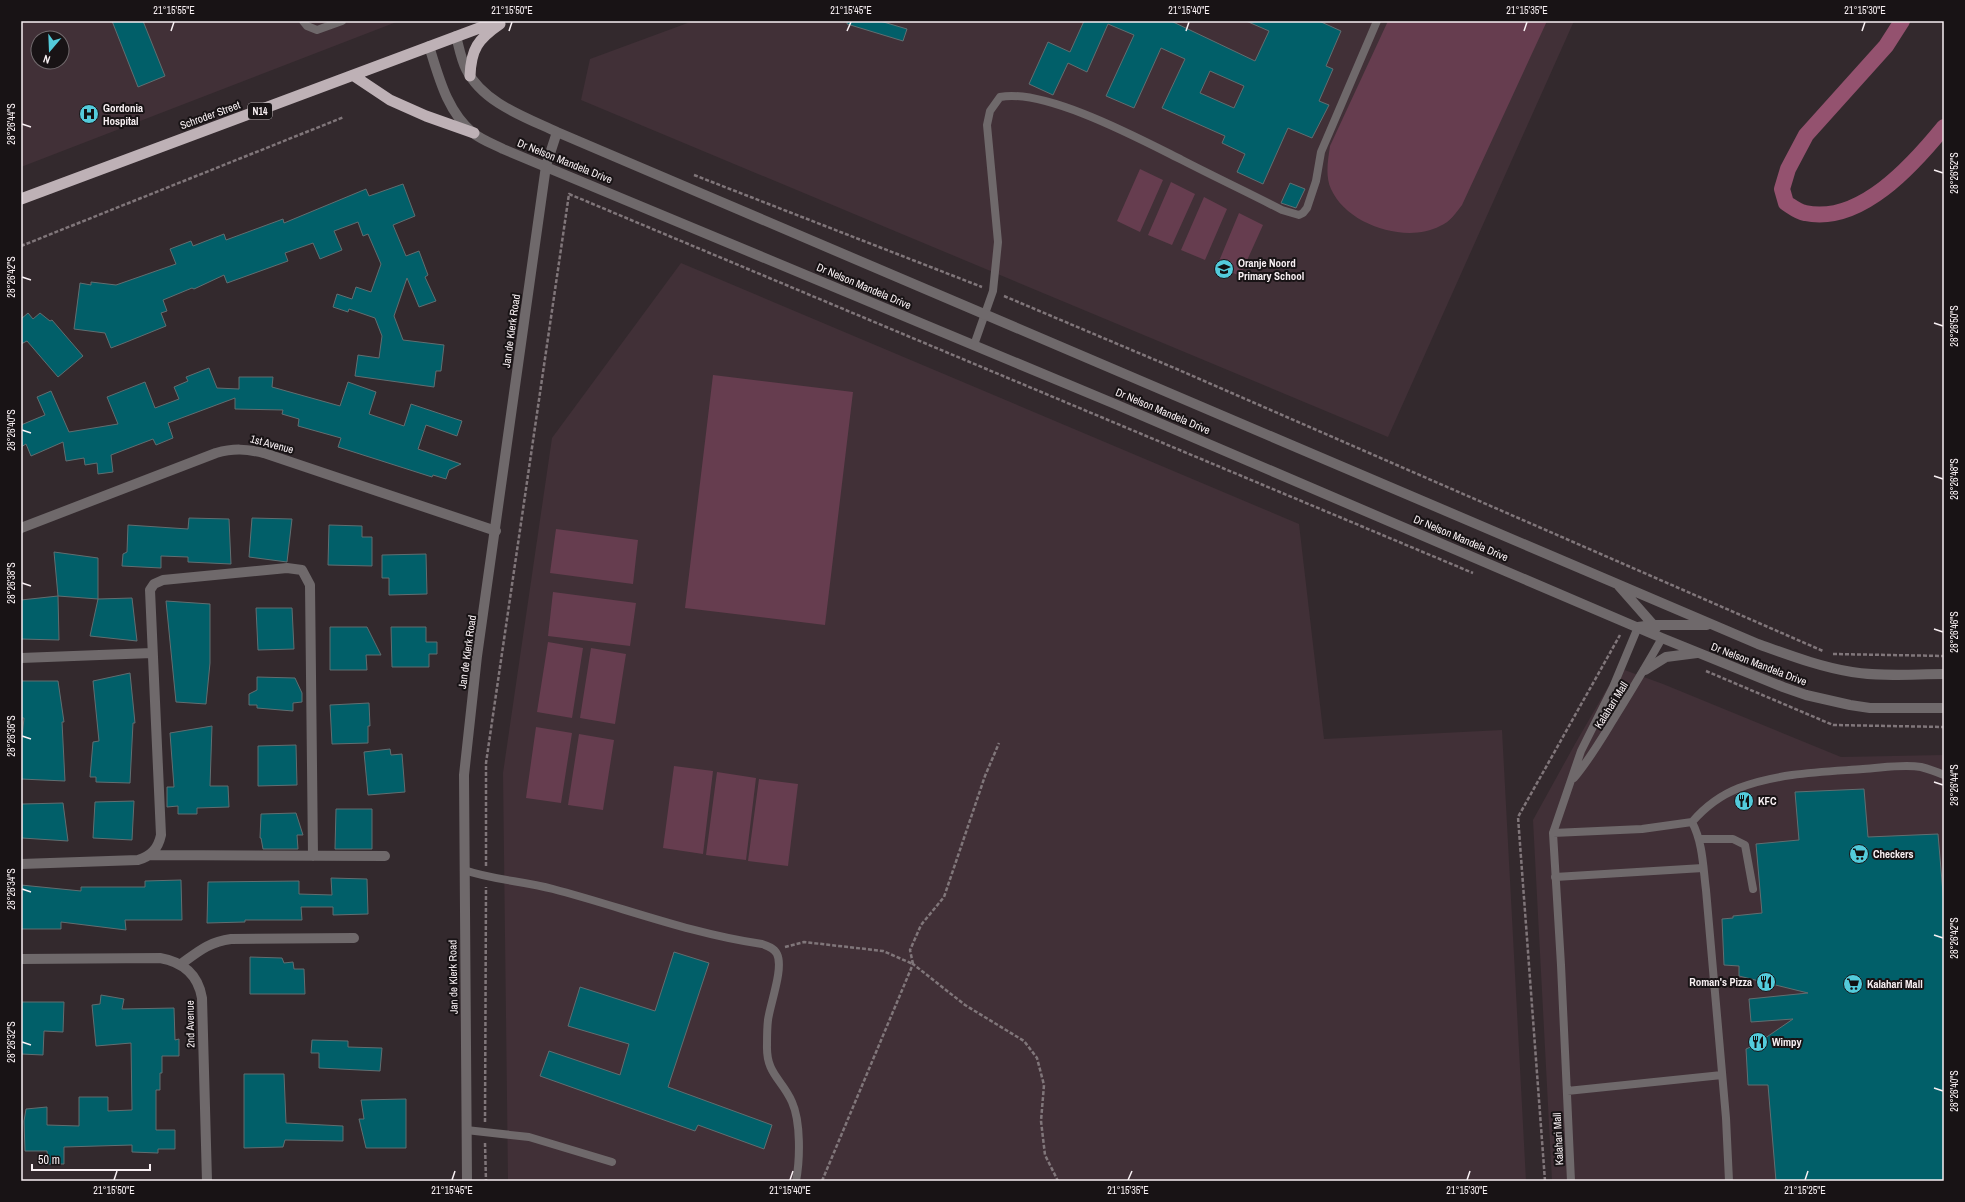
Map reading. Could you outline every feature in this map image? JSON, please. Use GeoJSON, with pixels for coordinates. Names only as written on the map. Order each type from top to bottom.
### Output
{"type":"FeatureCollection","features":[{"type":"Feature","properties":{"kind":"highway","name":"Schroder Street"},"geometry":{"type":"LineString","coordinates":[[21,199],[354,76],[456,36],[477,25],[498,21]]}},
{"type":"Feature","properties":{"kind":"highway"},"geometry":{"type":"LineString","coordinates":[[470,76],[472,56],[477,45],[487,33],[504,21]]}},
{"type":"Feature","properties":{"kind":"highway"},"geometry":{"type":"LineString","coordinates":[[354,76],[390,100],[419,113],[474,133]]}},
{"type":"Feature","properties":{"kind":"street","name":"Dr Nelson Mandela Drive"},"geometry":{"type":"LineString","coordinates":[[456,36],[466,68],[470,76],[477,84],[509,110],[557,132],[985,313],[1758,644],[1826,667],[1853,672],[1880,674],[1944,674]]}},
{"type":"Feature","properties":{"kind":"street","name":"Dr Nelson Mandela Drive"},"geometry":{"type":"LineString","coordinates":[[429,46],[442,88],[450,105],[460,120],[474,133],[503,149],[974,345],[1638,628],[1783,687],[1828,701],[1870,708],[1944,708]]}},
{"type":"Feature","properties":{"kind":"street","name":"Jan de Klerk Road"},"geometry":{"type":"LineString","coordinates":[[467,1181],[464,775],[477,656],[496,531],[546,166],[557,132]]}},
{"type":"Feature","properties":{"kind":"street","name":"1st Avenue"},"geometry":{"type":"LineString","coordinates":[[21,528],[216,453],[232,449],[247,449],[264,452],[496,531]]}},
{"type":"Feature","properties":{"kind":"street"},"geometry":{"type":"LineString","coordinates":[[150,855],[159,843],[161,835],[150,590],[154,584],[163,580],[287,568],[302,570],[310,585],[314,856]]}},
{"type":"Feature","properties":{"kind":"street"},"geometry":{"type":"LineString","coordinates":[[1614,582],[1654,625],[1662,638]]}},
{"type":"Feature","properties":{"kind":"street"},"geometry":{"type":"LineString","coordinates":[[1638,628],[1654,625],[1713,625]]}},
{"type":"Feature","properties":{"kind":"street"},"geometry":{"type":"LineString","coordinates":[[21,658],[152,653]]}},
{"type":"Feature","properties":{"kind":"street"},"geometry":{"type":"LineString","coordinates":[[1645,670],[1666,657],[1699,653]]}},
{"type":"Feature","properties":{"kind":"street"},"geometry":{"type":"LineString","coordinates":[[21,864],[138,860],[150,855],[385,856]]}},
{"type":"Feature","properties":{"kind":"street"},"geometry":{"type":"LineString","coordinates":[[180,964],[208,944],[217,941],[354,938]]}},
{"type":"Feature","properties":{"kind":"street","name":"2nd Avenue"},"geometry":{"type":"LineString","coordinates":[[21,959],[142,957],[160,958],[188,968],[196,978],[202,998],[207,1181]]}},
{"type":"Feature","properties":{"kind":"lane"},"geometry":{"type":"LineString","coordinates":[[303,21],[307,26],[317,30],[327,24],[342,21]]}},
{"type":"Feature","properties":{"kind":"lane"},"geometry":{"type":"LineString","coordinates":[[974,345],[993,291],[998,242],[987,125],[990,111],[1000,97],[1015,95],[1026,96],[1111,125],[1282,210],[1299,216],[1304,213],[1307,208],[1316,181],[1321,152],[1377,21]]}},
{"type":"Feature","properties":{"kind":"lane","name":"Kalahari Mall"},"geometry":{"type":"LineString","coordinates":[[1571,1181],[1553,833],[1582,751],[1620,672],[1632,639],[1638,628]]}},
{"type":"Feature","properties":{"kind":"lane","name":"Kalahari Mall"},"geometry":{"type":"LineString","coordinates":[[1573,779],[1591,756],[1645,670],[1662,638]]}},
{"type":"Feature","properties":{"kind":"lane"},"geometry":{"type":"LineString","coordinates":[[1553,833],[1642,829],[1692,822],[1702,810],[1737,789],[1756,782],[1807,774],[1898,766],[1920,767],[1944,775]]}},
{"type":"Feature","properties":{"kind":"lane"},"geometry":{"type":"LineString","coordinates":[[1692,822],[1699,839],[1703,868],[1722,1075],[1729,1181]]}},
{"type":"Feature","properties":{"kind":"lane"},"geometry":{"type":"LineString","coordinates":[[1699,839],[1733,839],[1745,845],[1753,889]]}},
{"type":"Feature","properties":{"kind":"lane"},"geometry":{"type":"LineString","coordinates":[[1555,877],[1703,868]]}},
{"type":"Feature","properties":{"kind":"lane"},"geometry":{"type":"LineString","coordinates":[[464,870],[486,878],[552,889],[680,927],[762,944],[773,949],[778,961],[778,969],[768,1020],[767,1060],[772,1071],[792,1102],[797,1119],[798,1150],[796,1181]]}},
{"type":"Feature","properties":{"kind":"lane"},"geometry":{"type":"LineString","coordinates":[[1566,1091],[1722,1075]]}},
{"type":"Feature","properties":{"kind":"lane"},"geometry":{"type":"LineString","coordinates":[[466,1130],[529,1137],[612,1162]]}},
{"type":"Feature","properties":{"kind":"path"},"geometry":{"type":"LineString","coordinates":[[21,246],[344,117]]}},
{"type":"Feature","properties":{"kind":"path"},"geometry":{"type":"LineString","coordinates":[[689,173],[993,291],[1179,370],[1829,654],[1944,656]]}},
{"type":"Feature","properties":{"kind":"path"},"geometry":{"type":"LineString","coordinates":[[486,1181],[486,763],[569,194],[1475,574]]}},
{"type":"Feature","properties":{"kind":"path"},"geometry":{"type":"LineString","coordinates":[[1614,631],[1632,639]]}},
{"type":"Feature","properties":{"kind":"path"},"geometry":{"type":"LineString","coordinates":[[1698,668],[1833,725],[1944,727]]}},
{"type":"Feature","properties":{"kind":"path"},"geometry":{"type":"LineString","coordinates":[[822,1181],[913,964],[910,950],[921,925],[944,897],[985,776],[999,743]]}},
{"type":"Feature","properties":{"kind":"path"},"geometry":{"type":"LineString","coordinates":[[773,949],[804,942],[883,951],[913,964],[965,1006],[1024,1041],[1037,1058],[1044,1085],[1041,1121],[1046,1155],[1058,1181]]}},
{"type":"Feature","properties":{"kind":"shaded area","name":"Gordonia Hospital"},"geometry":{"type":"Polygon","coordinates":[[[21,21],[399,21],[21,167],[21,21]]]}},
{"type":"Feature","properties":{"kind":"shaded area","name":"Oranje Noord Primary School"},"geometry":{"type":"Polygon","coordinates":[[[693,21],[1574,21],[1388,437],[581,100],[590,59],[693,21]]]}},
{"type":"Feature","properties":{"kind":"shaded area"},"geometry":{"type":"Polygon","coordinates":[[[1388,21],[1547,21],[1462,205],[1447,222],[1426,231],[1411,233],[1395,232],[1379,228],[1364,221],[1350,212],[1339,202],[1331,189],[1328,179],[1330,146],[1388,21]]]}},
{"type":"Feature","properties":{"kind":"shaded area"},"geometry":{"type":"Polygon","coordinates":[[[1140,169],[1163,180],[1140,232],[1117,221],[1140,169]]]}},
{"type":"Feature","properties":{"kind":"shaded area"},"geometry":{"type":"Polygon","coordinates":[[[1171,182],[1195,194],[1172,245],[1148,235],[1171,182]]]}},
{"type":"Feature","properties":{"kind":"shaded area"},"geometry":{"type":"Polygon","coordinates":[[[1204,197],[1227,209],[1205,260],[1181,250],[1204,197]]]}},
{"type":"Feature","properties":{"kind":"shaded area"},"geometry":{"type":"Polygon","coordinates":[[[1239,213],[1263,225],[1240,276],[1217,266],[1239,213]]]}},
{"type":"Feature","properties":{"kind":"shaded area"},"geometry":{"type":"Polygon","coordinates":[[[681,263],[1299,524],[1324,739],[1502,730],[1526,1181],[508,1181],[503,773],[552,438],[681,263]]]}},
{"type":"Feature","properties":{"kind":"shaded area"},"geometry":{"type":"Polygon","coordinates":[[[713,375],[853,392],[825,625],[685,608],[713,375]]]}},
{"type":"Feature","properties":{"kind":"shaded area"},"geometry":{"type":"Polygon","coordinates":[[[556,529],[638,540],[633,584],[550,573],[556,529]]]}},
{"type":"Feature","properties":{"kind":"shaded area"},"geometry":{"type":"Polygon","coordinates":[[[553,592],[636,603],[630,646],[548,636],[553,592]]]}},
{"type":"Feature","properties":{"kind":"shaded area"},"geometry":{"type":"Polygon","coordinates":[[[548,642],[583,648],[572,718],[537,712],[548,642]]]}},
{"type":"Feature","properties":{"kind":"shaded area"},"geometry":{"type":"Polygon","coordinates":[[[591,648],[626,654],[615,724],[580,718],[591,648]]]}},
{"type":"Feature","properties":{"kind":"shaded area","name":"Kalahari Mall"},"geometry":{"type":"Polygon","coordinates":[[[1619,668],[1663,684],[1841,757],[1944,755],[1944,1181],[1552,1181],[1533,820],[1619,668]]]}},
{"type":"Feature","properties":{"kind":"shaded area"},"geometry":{"type":"Polygon","coordinates":[[[536,727],[572,733],[561,803],[526,798],[536,727]]]}},
{"type":"Feature","properties":{"kind":"shaded area"},"geometry":{"type":"Polygon","coordinates":[[[579,734],[614,740],[603,810],[568,805],[579,734]]]}},
{"type":"Feature","properties":{"kind":"shaded area"},"geometry":{"type":"Polygon","coordinates":[[[674,766],[713,771],[703,854],[663,848],[674,766]]]}},
{"type":"Feature","properties":{"kind":"shaded area"},"geometry":{"type":"Polygon","coordinates":[[[717,772],[756,778],[746,860],[706,855],[717,772]]]}},
{"type":"Feature","properties":{"kind":"shaded area"},"geometry":{"type":"Polygon","coordinates":[[[759,779],[798,784],[788,866],[748,861],[759,779]]]}},
{"type":"Feature","properties":{"kind":"building"},"geometry":{"type":"Polygon","coordinates":[[[112,21],[143,21],[165,76],[138,87],[112,21]]]}},
{"type":"Feature","properties":{"kind":"building"},"geometry":{"type":"Polygon","coordinates":[[[847,21],[880,21],[907,29],[903,41],[847,24],[847,21]]]}},
{"type":"Feature","properties":{"kind":"building"},"geometry":{"type":"Polygon","coordinates":[[[1084,21],[1171,21],[1255,61],[1269,31],[1246,21],[1319,21],[1341,31],[1326,66],[1333,69],[1319,101],[1329,105],[1312,138],[1288,128],[1263,184],[1237,172],[1245,154],[1222,143],[1225,136],[1162,108],[1185,59],[1161,48],[1134,108],[1106,96],[1134,35],[1108,24],[1087,72],[1068,63],[1053,95],[1029,84],[1048,42],[1070,52],[1084,21]],[[1210,71],[1200,93],[1234,108],[1244,86],[1210,71]]]}},
{"type":"Feature","properties":{"kind":"building"},"geometry":{"type":"Polygon","coordinates":[[[1290,183],[1305,189],[1296,208],[1281,203],[1290,183]]]}},
{"type":"Feature","properties":{"kind":"building"},"geometry":{"type":"Polygon","coordinates":[[[403,184],[415,216],[393,225],[406,256],[419,251],[428,275],[425,277],[436,301],[419,307],[407,278],[394,316],[403,340],[444,345],[441,371],[436,371],[434,387],[355,376],[358,355],[379,358],[382,336],[375,318],[349,309],[348,312],[333,307],[337,294],[352,299],[356,287],[371,292],[381,264],[368,234],[363,236],[358,222],[334,231],[342,250],[320,259],[313,243],[285,253],[288,261],[227,283],[224,275],[194,289],[192,288],[163,300],[167,311],[161,313],[166,326],[111,348],[105,333],[74,329],[80,283],[91,285],[91,282],[116,285],[176,264],[170,249],[191,241],[193,246],[224,234],[226,240],[283,219],[284,223],[366,189],[369,196],[403,184]]]}},
{"type":"Feature","properties":{"kind":"building"},"geometry":{"type":"Polygon","coordinates":[[[28,313],[33,319],[40,313],[50,321],[52,320],[83,356],[58,377],[27,341],[21,344],[21,319],[28,313]]]}},
{"type":"Feature","properties":{"kind":"building"},"geometry":{"type":"Polygon","coordinates":[[[209,368],[217,388],[239,389],[239,377],[273,377],[272,387],[340,406],[348,382],[376,392],[369,414],[404,426],[411,404],[462,421],[457,436],[426,425],[418,449],[461,464],[449,470],[446,479],[433,475],[432,477],[338,447],[341,438],[298,426],[299,419],[282,414],[283,410],[235,409],[235,398],[168,423],[173,438],[156,445],[153,439],[111,455],[113,472],[98,474],[97,463],[85,465],[84,458],[66,461],[63,442],[31,456],[26,444],[21,447],[21,425],[45,415],[37,397],[51,391],[69,432],[118,424],[107,397],[145,382],[155,408],[179,399],[174,387],[188,381],[186,377],[209,368]]]}},
{"type":"Feature","properties":{"kind":"building"},"geometry":{"type":"Polygon","coordinates":[[[189,518],[229,519],[231,564],[188,562],[188,557],[161,556],[161,568],[122,566],[123,554],[127,552],[128,525],[188,529],[189,518]]]}},
{"type":"Feature","properties":{"kind":"building"},"geometry":{"type":"Polygon","coordinates":[[[252,518],[292,519],[287,562],[249,557],[252,518]]]}},
{"type":"Feature","properties":{"kind":"building"},"geometry":{"type":"Polygon","coordinates":[[[329,525],[362,526],[362,537],[372,537],[372,566],[328,565],[329,525]]]}},
{"type":"Feature","properties":{"kind":"building"},"geometry":{"type":"Polygon","coordinates":[[[54,552],[98,558],[98,599],[58,596],[54,552]]]}},
{"type":"Feature","properties":{"kind":"building"},"geometry":{"type":"Polygon","coordinates":[[[426,554],[427,594],[389,595],[389,578],[382,578],[382,555],[426,554]]]}},
{"type":"Feature","properties":{"kind":"building"},"geometry":{"type":"Polygon","coordinates":[[[58,596],[59,640],[21,639],[21,600],[58,596]]]}},
{"type":"Feature","properties":{"kind":"building"},"geometry":{"type":"Polygon","coordinates":[[[132,598],[137,641],[90,636],[98,599],[132,598]]]}},
{"type":"Feature","properties":{"kind":"building"},"geometry":{"type":"Polygon","coordinates":[[[166,601],[210,604],[210,663],[206,704],[176,702],[166,601]]]}},
{"type":"Feature","properties":{"kind":"building"},"geometry":{"type":"Polygon","coordinates":[[[256,608],[292,608],[294,649],[258,650],[256,608]]]}},
{"type":"Feature","properties":{"kind":"building"},"geometry":{"type":"Polygon","coordinates":[[[330,627],[367,627],[381,655],[366,655],[367,670],[330,670],[330,627]]]}},
{"type":"Feature","properties":{"kind":"building"},"geometry":{"type":"Polygon","coordinates":[[[391,627],[426,627],[426,642],[437,642],[437,654],[429,654],[429,667],[392,667],[391,627]]]}},
{"type":"Feature","properties":{"kind":"building"},"geometry":{"type":"Polygon","coordinates":[[[130,673],[135,723],[133,723],[130,783],[96,782],[96,777],[90,777],[93,742],[99,741],[93,681],[130,673]]]}},
{"type":"Feature","properties":{"kind":"building"},"geometry":{"type":"Polygon","coordinates":[[[257,677],[295,678],[302,693],[302,702],[293,703],[293,711],[257,708],[257,705],[249,705],[249,694],[257,690],[257,677]]]}},
{"type":"Feature","properties":{"kind":"building"},"geometry":{"type":"Polygon","coordinates":[[[21,681],[58,681],[64,722],[62,722],[65,781],[21,779],[21,747],[24,718],[21,718],[21,681]]]}},
{"type":"Feature","properties":{"kind":"building"},"geometry":{"type":"Polygon","coordinates":[[[369,703],[370,726],[368,726],[368,743],[332,744],[330,705],[369,703]]]}},
{"type":"Feature","properties":{"kind":"building"},"geometry":{"type":"Polygon","coordinates":[[[212,726],[210,786],[228,786],[229,807],[197,808],[197,814],[178,814],[178,806],[167,807],[167,787],[174,787],[170,733],[212,726]]]}},
{"type":"Feature","properties":{"kind":"building"},"geometry":{"type":"Polygon","coordinates":[[[296,745],[297,785],[258,786],[258,746],[296,745]]]}},
{"type":"Feature","properties":{"kind":"building"},"geometry":{"type":"Polygon","coordinates":[[[390,749],[391,755],[402,754],[405,792],[368,795],[364,752],[390,749]]]}},
{"type":"Feature","properties":{"kind":"building","name":"Kalahari Mall"},"geometry":{"type":"Polygon","coordinates":[[[1864,789],[1868,837],[1938,834],[1944,905],[1944,1181],[1776,1181],[1768,1085],[1748,1085],[1746,1049],[1755,1045],[1793,1019],[1751,1022],[1749,999],[1808,993],[1739,976],[1739,966],[1724,965],[1722,919],[1733,918],[1733,916],[1762,913],[1756,844],[1799,840],[1795,792],[1864,789]]]}},
{"type":"Feature","properties":{"kind":"building"},"geometry":{"type":"Polygon","coordinates":[[[134,801],[132,840],[93,838],[95,802],[134,801]]]}},
{"type":"Feature","properties":{"kind":"building"},"geometry":{"type":"Polygon","coordinates":[[[63,803],[68,841],[22,838],[22,804],[63,803]]]}},
{"type":"Feature","properties":{"kind":"building"},"geometry":{"type":"Polygon","coordinates":[[[336,809],[372,809],[372,849],[335,849],[336,809]]]}},
{"type":"Feature","properties":{"kind":"building"},"geometry":{"type":"Polygon","coordinates":[[[296,813],[303,835],[297,835],[298,849],[263,849],[260,838],[261,814],[296,813]]]}},
{"type":"Feature","properties":{"kind":"building"},"geometry":{"type":"Polygon","coordinates":[[[331,878],[367,879],[368,914],[333,915],[333,907],[301,907],[302,920],[245,920],[245,922],[207,923],[208,882],[299,881],[299,894],[332,895],[331,878]]]}},
{"type":"Feature","properties":{"kind":"building"},"geometry":{"type":"Polygon","coordinates":[[[181,880],[182,920],[125,920],[126,930],[61,922],[61,929],[21,929],[21,885],[81,891],[81,887],[145,887],[145,881],[181,880]]]}},
{"type":"Feature","properties":{"kind":"building"},"geometry":{"type":"Polygon","coordinates":[[[674,952],[709,963],[668,1087],[772,1125],[764,1149],[698,1125],[695,1131],[540,1076],[549,1051],[620,1075],[629,1044],[568,1026],[580,987],[655,1011],[674,952]]]}},
{"type":"Feature","properties":{"kind":"building"},"geometry":{"type":"Polygon","coordinates":[[[250,957],[282,958],[284,963],[293,962],[294,969],[304,969],[305,994],[250,994],[250,957]]]}},
{"type":"Feature","properties":{"kind":"building"},"geometry":{"type":"Polygon","coordinates":[[[101,995],[124,999],[122,1009],[174,1008],[175,1040],[179,1039],[179,1056],[162,1056],[160,1090],[156,1090],[156,1130],[175,1130],[175,1149],[158,1149],[158,1153],[132,1152],[132,1145],[64,1147],[64,1164],[48,1164],[47,1151],[25,1151],[24,1121],[26,1109],[47,1107],[47,1125],[79,1126],[79,1097],[108,1097],[108,1111],[132,1110],[131,1043],[96,1046],[92,1005],[100,1004],[101,995]]]}},
{"type":"Feature","properties":{"kind":"building"},"geometry":{"type":"Polygon","coordinates":[[[21,1002],[64,1002],[63,1032],[44,1031],[43,1055],[21,1054],[21,1002]]]}},
{"type":"Feature","properties":{"kind":"building"},"geometry":{"type":"Polygon","coordinates":[[[312,1040],[348,1041],[348,1047],[382,1048],[380,1071],[319,1068],[319,1053],[311,1053],[312,1040]]]}},
{"type":"Feature","properties":{"kind":"building"},"geometry":{"type":"Polygon","coordinates":[[[244,1074],[284,1074],[286,1123],[343,1126],[343,1141],[285,1140],[283,1147],[244,1148],[244,1074]]]}},
{"type":"Feature","properties":{"kind":"building"},"geometry":{"type":"Polygon","coordinates":[[[406,1099],[406,1148],[366,1148],[359,1119],[364,1119],[361,1100],[406,1099]]]}},
{"type":"Feature","properties":{"kind":"waterway"},"geometry":{"type":"LineString","coordinates":[[1902,21],[1886,46],[1806,135],[1788,169],[1782,189],[1786,203],[1805,213],[1825,214],[1846,210],[1865,201],[1884,189],[1901,174],[1944,127]]}},
{"type":"Feature","properties":{"kind":"place","name":"Gordonia Hospital"},"geometry":{"type":"Point","coordinates":[89,114]}},
{"type":"Feature","properties":{"kind":"place","name":"Oranje Noord Primary School"},"geometry":{"type":"Point","coordinates":[1224,269]}},
{"type":"Feature","properties":{"kind":"place","name":"KFC"},"geometry":{"type":"Point","coordinates":[1744,801]}},
{"type":"Feature","properties":{"kind":"place","name":"Checkers"},"geometry":{"type":"Point","coordinates":[1859,854]}},
{"type":"Feature","properties":{"kind":"place","name":"Roman's Pizza"},"geometry":{"type":"Point","coordinates":[1766,982]}},
{"type":"Feature","properties":{"kind":"place","name":"Kalahari Mall"},"geometry":{"type":"Point","coordinates":[1853,984]}},
{"type":"Feature","properties":{"kind":"place","name":"Wimpy"},"geometry":{"type":"Point","coordinates":[1758,1042]}}]}
